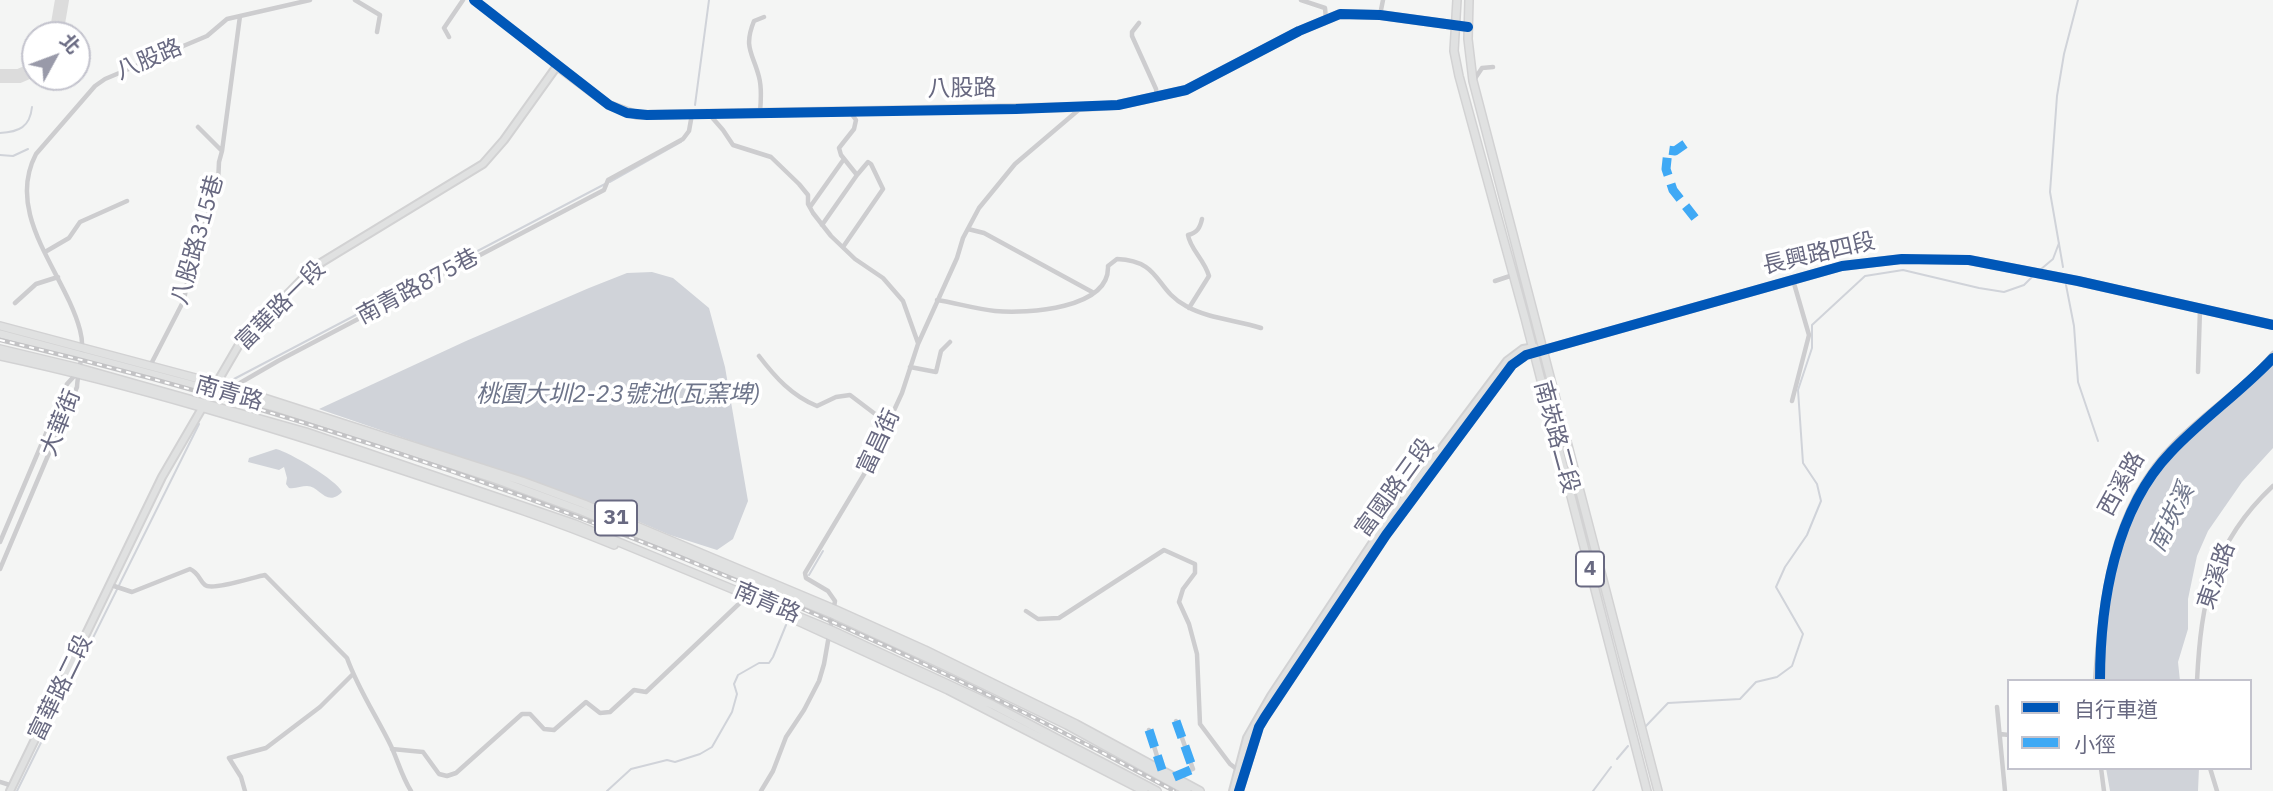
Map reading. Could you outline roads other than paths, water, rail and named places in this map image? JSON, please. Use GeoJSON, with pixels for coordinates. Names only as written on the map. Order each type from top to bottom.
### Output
{"type":"FeatureCollection","features":[{"type":"Feature","properties":{"kind":"main road","name":"南崁路二段"},"geometry":{"type":"LineString","coordinates":[[1457,0],[1454,51],[1459,76],[1647,791]]}},
{"type":"Feature","properties":{"kind":"main road","name":"南崁路二段"},"geometry":{"type":"LineString","coordinates":[[1469,0],[1468,27],[1473,80],[1658,791]]}},
{"type":"Feature","properties":{"kind":"main road","name":"31"},"geometry":{"type":"LineString","coordinates":[[0,326],[214,386],[233,388],[522,481],[633,525],[1034,703],[1200,791]]}},
{"type":"Feature","properties":{"kind":"main road","name":"南青路"},"geometry":{"type":"LineString","coordinates":[[0,334],[84,351],[214,386],[495,479],[582,511],[833,612],[1058,721],[1187,791]]}},
{"type":"Feature","properties":{"kind":"main road","name":"31"},"geometry":{"type":"LineString","coordinates":[[0,349],[320,442],[610,543],[828,632],[1032,732],[1144,791]]}},
{"type":"Feature","properties":{"kind":"main road","name":"31"},"geometry":{"type":"LineString","coordinates":[[0,356],[78,370]]}},
{"type":"Feature","properties":{"kind":"main road","name":"南青路"},"geometry":{"type":"LineString","coordinates":[[203,406],[306,432],[575,524],[828,632],[1014,716],[1157,791]]}},
{"type":"Feature","properties":{"kind":"main road","name":"南青路"},"geometry":{"type":"LineString","coordinates":[[363,451],[387,465]]}},
{"type":"Feature","properties":{"kind":"main road","name":"南青路"},"geometry":{"type":"LineString","coordinates":[[495,479],[522,481]]}},
{"type":"Feature","properties":{"kind":"main road","name":"南青路"},"geometry":{"type":"LineString","coordinates":[[490,500],[515,503]]}},
{"type":"Feature","properties":{"kind":"main road","name":"南青路"},"geometry":{"type":"LineString","coordinates":[[633,525],[678,551]]}},
{"type":"Feature","properties":{"kind":"main road","name":"南青路"},"geometry":{"type":"LineString","coordinates":[[1034,703],[1058,721]]}},
{"type":"Feature","properties":{"kind":"main road","name":"南青路"},"geometry":{"type":"LineString","coordinates":[[1014,716],[1032,732]]}},
{"type":"Feature","properties":{"kind":"street","name":"八股路"},"geometry":{"type":"LineString","coordinates":[[84,351],[77,319],[32,219],[26,182],[29,166],[43,144],[95,86],[105,79],[207,36],[228,19],[310,0]]}},
{"type":"Feature","properties":{"kind":"street"},"geometry":{"type":"LineString","coordinates":[[355,0],[380,15],[377,32]]}},
{"type":"Feature","properties":{"kind":"street"},"geometry":{"type":"LineString","coordinates":[[449,37],[444,28],[463,0]]}},
{"type":"Feature","properties":{"kind":"street","name":"八股路"},"geometry":{"type":"LineString","coordinates":[[474,0],[618,110],[637,115],[1118,105],[1186,90],[1326,19],[1353,13],[1468,27]]}},
{"type":"Feature","properties":{"kind":"street"},"geometry":{"type":"LineString","coordinates":[[1301,0],[1325,8],[1326,19]]}},
{"type":"Feature","properties":{"kind":"street"},"geometry":{"type":"LineString","coordinates":[[1380,15],[1383,0]]}},
{"type":"Feature","properties":{"kind":"street","name":"八股路315巷"},"geometry":{"type":"LineString","coordinates":[[150,366],[184,300],[189,272],[218,183],[240,16]]}},
{"type":"Feature","properties":{"kind":"street"},"geometry":{"type":"LineString","coordinates":[[760,112],[760,81],[750,54],[749,34],[754,21],[764,17]]}},
{"type":"Feature","properties":{"kind":"street"},"geometry":{"type":"LineString","coordinates":[[1139,23],[1132,36],[1156,89],[1157,98]]}},
{"type":"Feature","properties":{"kind":"street","name":"富華路一段"},"geometry":{"type":"LineString","coordinates":[[113,586],[162,477],[240,343],[314,267],[483,164],[502,143],[557,66]]}},
{"type":"Feature","properties":{"kind":"street"},"geometry":{"type":"LineString","coordinates":[[1473,80],[1482,68],[1493,67]]}},
{"type":"Feature","properties":{"kind":"street","name":"富昌街"},"geometry":{"type":"LineString","coordinates":[[833,612],[835,601],[832,596],[806,578],[805,573],[862,481],[902,393],[918,344],[968,229],[986,197],[1015,164],[1082,107]]}},
{"type":"Feature","properties":{"kind":"street"},"geometry":{"type":"LineString","coordinates":[[849,111],[856,120],[853,129],[839,148],[857,175]]}},
{"type":"Feature","properties":{"kind":"street","name":"南青路875巷"},"geometry":{"type":"LineString","coordinates":[[233,388],[290,355],[604,190],[608,180],[683,139],[689,131],[692,114]]}},
{"type":"Feature","properties":{"kind":"street"},"geometry":{"type":"LineString","coordinates":[[708,114],[733,145],[771,157],[782,167],[807,195],[810,207],[822,225],[843,247],[883,278],[903,301],[918,344]]}},
{"type":"Feature","properties":{"kind":"street","name":"八股路315巷"},"geometry":{"type":"LineString","coordinates":[[198,127],[222,151]]}},
{"type":"Feature","properties":{"kind":"street"},"geometry":{"type":"LineString","coordinates":[[810,207],[844,159]]}},
{"type":"Feature","properties":{"kind":"street"},"geometry":{"type":"LineString","coordinates":[[822,225],[867,162],[883,189],[843,247]]}},
{"type":"Feature","properties":{"kind":"street"},"geometry":{"type":"LineString","coordinates":[[45,252],[69,238],[80,222],[127,201]]}},
{"type":"Feature","properties":{"kind":"street"},"geometry":{"type":"LineString","coordinates":[[1189,308],[1209,276],[1202,259],[1189,243],[1188,235],[1195,233],[1202,219]]}},
{"type":"Feature","properties":{"kind":"street"},"geometry":{"type":"LineString","coordinates":[[968,229],[984,233],[1094,293]]}},
{"type":"Feature","properties":{"kind":"street","name":"長興路四段"},"geometry":{"type":"LineString","coordinates":[[1544,349],[1842,266],[1930,257],[1969,260],[2078,281],[2273,325]]}},
{"type":"Feature","properties":{"kind":"street"},"geometry":{"type":"LineString","coordinates":[[937,300],[994,311],[1034,311],[1071,304],[1094,293],[1108,278],[1108,266],[1116,259],[1129,260],[1144,264],[1153,271],[1172,296],[1189,308],[1261,328]]}},
{"type":"Feature","properties":{"kind":"street"},"geometry":{"type":"LineString","coordinates":[[1495,281],[1513,275]]}},
{"type":"Feature","properties":{"kind":"street"},"geometry":{"type":"LineString","coordinates":[[15,303],[36,284],[58,277]]}},
{"type":"Feature","properties":{"kind":"street"},"geometry":{"type":"LineString","coordinates":[[1792,401],[1808,335],[1793,280]]}},
{"type":"Feature","properties":{"kind":"street"},"geometry":{"type":"LineString","coordinates":[[2198,372],[2200,309]]}},
{"type":"Feature","properties":{"kind":"street"},"geometry":{"type":"LineString","coordinates":[[910,367],[936,372],[941,351],[950,342]]}},
{"type":"Feature","properties":{"kind":"street","name":"富國路三段"},"geometry":{"type":"LineString","coordinates":[[1233,791],[1259,727],[1292,671],[1428,465],[1507,362],[1523,349],[1533,350]]}},
{"type":"Feature","properties":{"kind":"street"},"geometry":{"type":"LineString","coordinates":[[1533,350],[1544,349]]}},
{"type":"Feature","properties":{"kind":"street"},"geometry":{"type":"LineString","coordinates":[[78,370],[84,351]]}},
{"type":"Feature","properties":{"kind":"street","name":"西溪路"},"geometry":{"type":"LineString","coordinates":[[2095,679],[2099,614],[2110,559],[2136,494],[2149,472],[2172,445],[2192,425],[2244,383],[2273,353]]}},
{"type":"Feature","properties":{"kind":"street"},"geometry":{"type":"LineString","coordinates":[[759,356],[781,383],[803,401],[817,407],[836,397],[850,395],[887,423]]}},
{"type":"Feature","properties":{"kind":"street","name":"大華街"},"geometry":{"type":"LineString","coordinates":[[0,542],[67,384],[78,370]]}},
{"type":"Feature","properties":{"kind":"street","name":"大華街"},"geometry":{"type":"LineString","coordinates":[[0,569],[77,387],[78,370]]}},
{"type":"Feature","properties":{"kind":"street","name":"東溪路"},"geometry":{"type":"LineString","coordinates":[[2197,679],[2206,597],[2213,575],[2232,533],[2273,486]]}},
{"type":"Feature","properties":{"kind":"street"},"geometry":{"type":"LineString","coordinates":[[23,488],[33,491]]}},
{"type":"Feature","properties":{"kind":"street"},"geometry":{"type":"LineString","coordinates":[[1026,611],[1038,619],[1059,618],[1164,550],[1195,564],[1195,573],[1183,589],[1179,602],[1189,624],[1197,654],[1200,724],[1230,764],[1242,772]]}},
{"type":"Feature","properties":{"kind":"street"},"geometry":{"type":"LineString","coordinates":[[113,586],[132,592],[190,569],[197,573],[204,584],[213,588],[265,575],[347,658],[411,791]]}},
{"type":"Feature","properties":{"kind":"street","name":"富華路二段"},"geometry":{"type":"LineString","coordinates":[[11,789],[113,586]]}},
{"type":"Feature","properties":{"kind":"street"},"geometry":{"type":"LineString","coordinates":[[392,748],[423,752],[439,774],[447,776],[456,773],[522,714],[530,714],[544,729],[554,730],[586,702],[600,713],[610,712],[634,691],[646,692],[744,598]]}},
{"type":"Feature","properties":{"kind":"street"},"geometry":{"type":"LineString","coordinates":[[761,791],[773,771],[786,737],[819,681],[833,612]]}},
{"type":"Feature","properties":{"kind":"street"},"geometry":{"type":"LineString","coordinates":[[245,791],[241,777],[229,758],[266,748],[320,707],[353,674]]}},
{"type":"Feature","properties":{"kind":"street"},"geometry":{"type":"LineString","coordinates":[[1997,706],[2005,791]]}},
{"type":"Feature","properties":{"kind":"street"},"geometry":{"type":"LineString","coordinates":[[1174,776],[1193,769],[1176,720]]}},
{"type":"Feature","properties":{"kind":"street"},"geometry":{"type":"LineString","coordinates":[[1149,730],[1161,769]]}},
{"type":"Feature","properties":{"kind":"street"},"geometry":{"type":"LineString","coordinates":[[2000,734],[2007,735]]}},
{"type":"Feature","properties":{"kind":"street"},"geometry":{"type":"LineString","coordinates":[[2101,770],[2104,791]]}},
{"type":"Feature","properties":{"kind":"street"},"geometry":{"type":"LineString","coordinates":[[2211,770],[2217,791]]}},
{"type":"Feature","properties":{"kind":"street","name":"富國路三段"},"geometry":{"type":"LineString","coordinates":[[1239,791],[1242,772]]}},
{"type":"Feature","properties":{"kind":"street"},"geometry":{"type":"LineString","coordinates":[[0,782],[11,789]]}},
{"type":"Feature","properties":{"kind":"water","name":"桃園大圳2-23號池(瓦窯埤)"},"geometry":{"type":"Polygon","coordinates":[[[652,272],[673,278],[709,308],[725,367],[748,501],[733,539],[717,550],[670,535],[599,505],[319,409],[589,288],[627,273],[652,272]]]}},
{"type":"Feature","properties":{"kind":"water","name":"南崁溪"},"geometry":{"type":"Polygon","coordinates":[[[2273,365],[2273,448],[2242,482],[2208,531],[2197,556],[2188,599],[2188,629],[2178,662],[2180,679],[2102,679],[2112,587],[2130,525],[2159,469],[2179,445],[2273,365]]]}},
{"type":"Feature","properties":{"kind":"water"},"geometry":{"type":"Polygon","coordinates":[[[276,449],[312,467],[342,492],[332,498],[312,487],[289,488],[284,467],[279,470],[248,462],[249,458],[276,449]]]}},
{"type":"Feature","properties":{"kind":"water"},"geometry":{"type":"Polygon","coordinates":[[[2106,770],[2199,770],[2198,791],[2110,791],[2106,770]]]}},
{"type":"Feature","properties":{"kind":"waterway"},"geometry":{"type":"LineString","coordinates":[[695,105],[709,0]]}},
{"type":"Feature","properties":{"kind":"waterway"},"geometry":{"type":"LineString","coordinates":[[2063,267],[2050,192],[2057,96],[2064,54],[2078,0]]}},
{"type":"Feature","properties":{"kind":"waterway"},"geometry":{"type":"LineString","coordinates":[[0,133],[13,131],[26,124],[32,107]]}},
{"type":"Feature","properties":{"kind":"waterway"},"geometry":{"type":"LineString","coordinates":[[610,182],[681,142]]}},
{"type":"Feature","properties":{"kind":"waterway"},"geometry":{"type":"LineString","coordinates":[[0,155],[13,156],[28,149]]}},
{"type":"Feature","properties":{"kind":"waterway"},"geometry":{"type":"LineString","coordinates":[[234,379],[605,184]]}},
{"type":"Feature","properties":{"kind":"waterway"},"geometry":{"type":"LineString","coordinates":[[2040,270],[2053,259],[2059,243]]}},
{"type":"Feature","properties":{"kind":"waterway"},"geometry":{"type":"LineString","coordinates":[[1645,727],[1668,703],[1740,699],[1756,682],[1777,677],[1792,666],[1803,634],[1776,587],[1785,567],[1807,535],[1821,501],[1817,484],[1803,463],[1798,390],[1812,348],[1812,325],[1865,276],[1903,270],[2004,292],[2024,285],[2033,276]]}},
{"type":"Feature","properties":{"kind":"waterway"},"geometry":{"type":"LineString","coordinates":[[2066,285],[2074,326],[2078,382],[2098,441]]}},
{"type":"Feature","properties":{"kind":"waterway"},"geometry":{"type":"LineString","coordinates":[[17,791],[199,424]]}},
{"type":"Feature","properties":{"kind":"waterway"},"geometry":{"type":"LineString","coordinates":[[809,575],[823,551]]}},
{"type":"Feature","properties":{"kind":"waterway"},"geometry":{"type":"LineString","coordinates":[[607,791],[631,769],[667,760],[675,762],[712,747],[732,712],[737,694],[734,684],[738,675],[759,663],[769,663],[786,625]]}},
{"type":"Feature","properties":{"kind":"waterway"},"geometry":{"type":"LineString","coordinates":[[1617,759],[1628,746]]}},
{"type":"Feature","properties":{"kind":"waterway"},"geometry":{"type":"LineString","coordinates":[[1593,791],[1611,767]]}},
{"type":"Feature","properties":{"kind":"railway"},"geometry":{"type":"LineString","coordinates":[[0,340],[153,379],[305,423],[454,472],[602,526],[893,649],[1174,791]]}}]}
